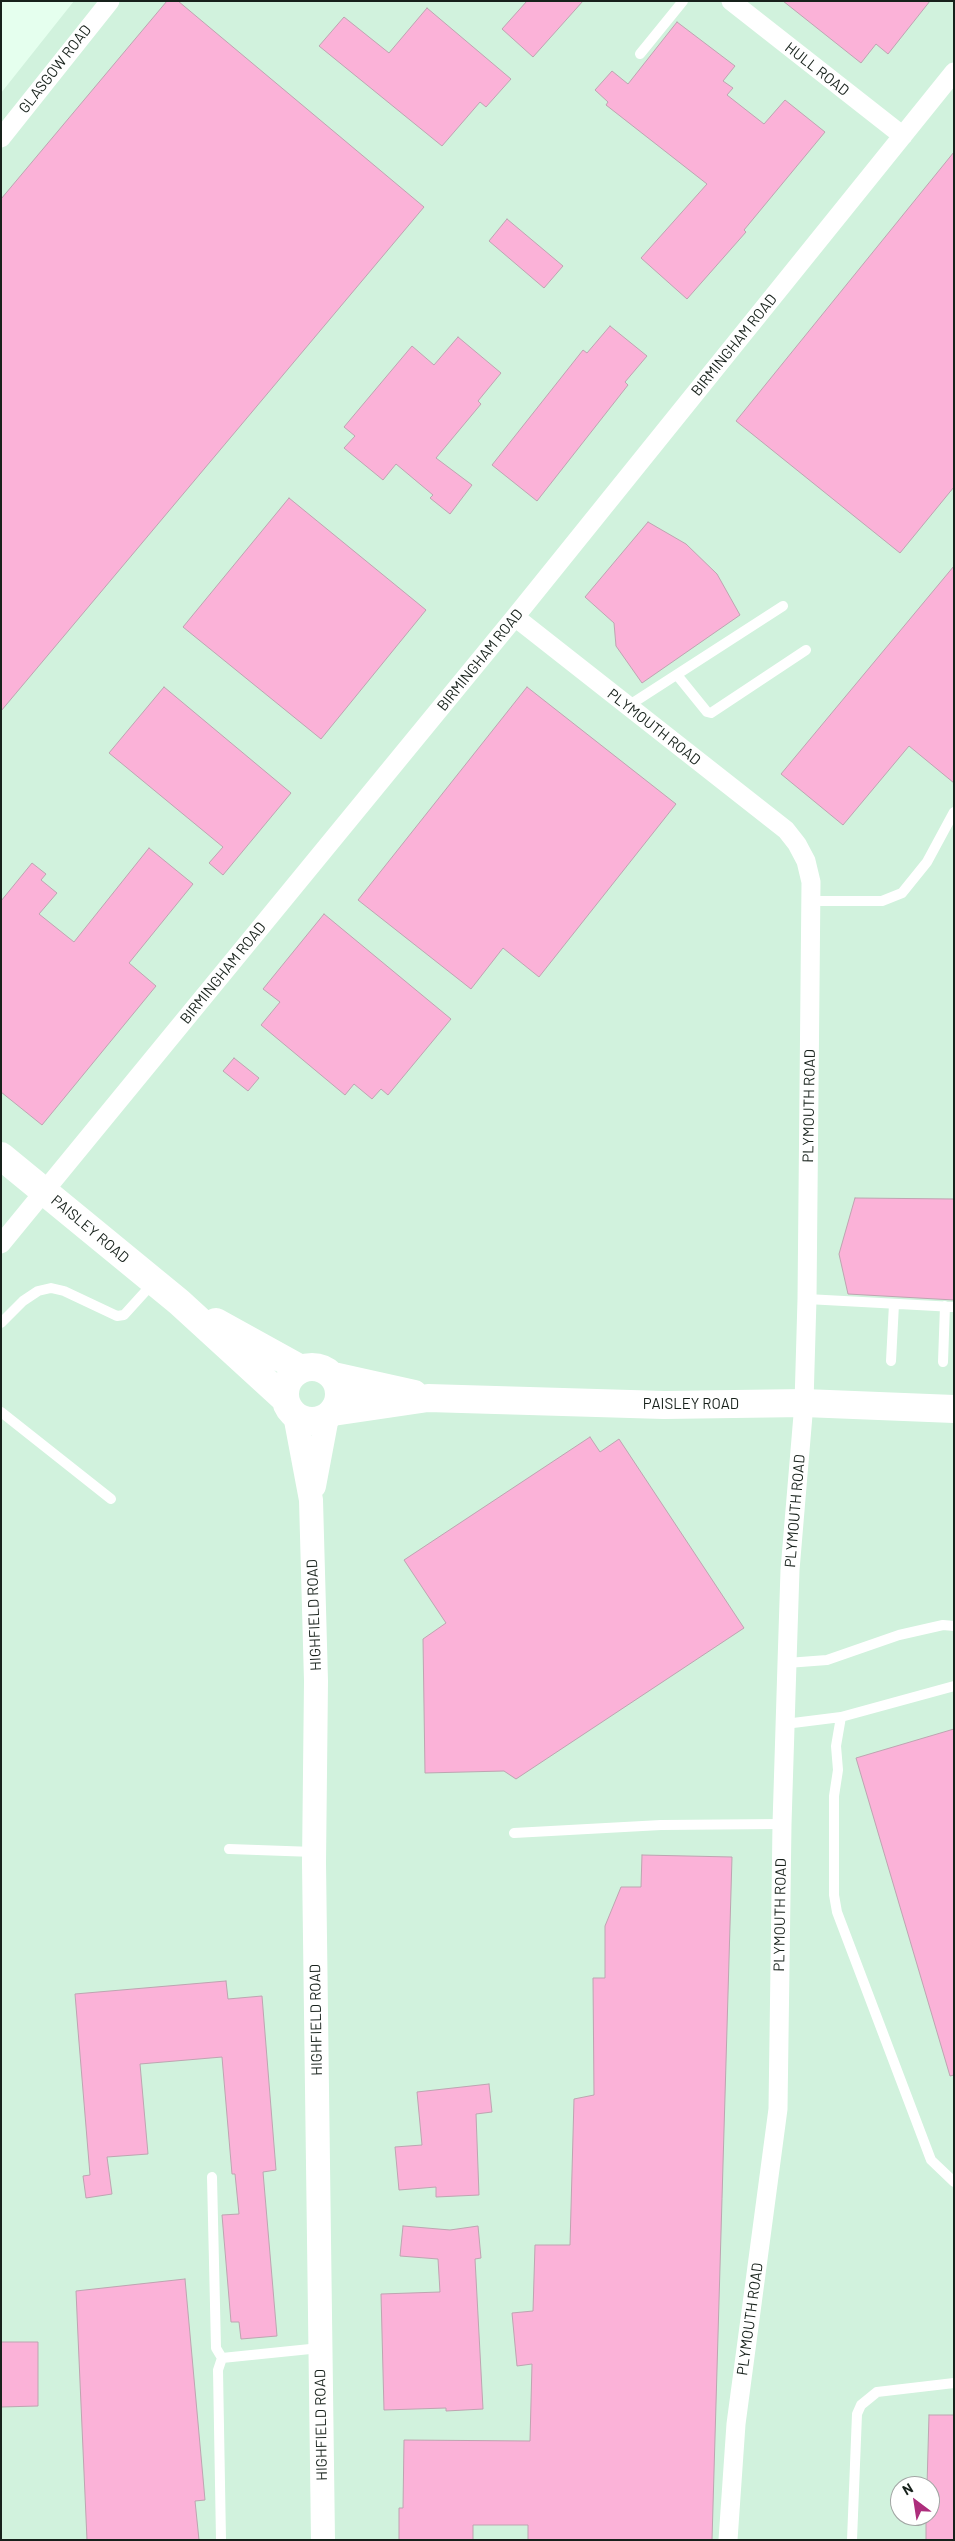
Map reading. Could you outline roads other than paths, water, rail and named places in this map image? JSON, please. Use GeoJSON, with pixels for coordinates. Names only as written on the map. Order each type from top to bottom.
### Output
{"type":"FeatureCollection","features":[{"type":"Feature","properties":{"kind":"main road","name":"PAISLEY ROAD"},"geometry":{"type":"LineString","coordinates":[[1,1156],[179,1302],[290,1407]]}},
{"type":"Feature","properties":{"kind":"main road","name":"PAISLEY ROAD"},"geometry":{"type":"LineString","coordinates":[[179,1302],[301,1369]]}},
{"type":"Feature","properties":{"kind":"main road"},"geometry":{"type":"LineString","coordinates":[[315,1367],[328,1371],[337,1382],[340,1398],[330,1415],[310,1422],[290,1407],[288,1381],[301,1369],[315,1367]]}},
{"type":"Feature","properties":{"kind":"main road","name":"PAISLEY ROAD"},"geometry":{"type":"LineString","coordinates":[[333,1376],[428,1398],[664,1405],[804,1403],[954,1409]]}},
{"type":"Feature","properties":{"kind":"main road","name":"PAISLEY ROAD"},"geometry":{"type":"LineString","coordinates":[[330,1415],[428,1398]]}},
{"type":"Feature","properties":{"kind":"street","name":"GLASGOW ROAD"},"geometry":{"type":"LineString","coordinates":[[1,138],[110,1]]}},
{"type":"Feature","properties":{"kind":"street","name":"HULL ROAD"},"geometry":{"type":"LineString","coordinates":[[731,1],[903,136]]}},
{"type":"Feature","properties":{"kind":"street","name":"BIRMINGHAM ROAD"},"geometry":{"type":"LineString","coordinates":[[1,1244],[515,617],[954,72]]}},
{"type":"Feature","properties":{"kind":"street","name":"PLYMOUTH ROAD"},"geometry":{"type":"LineString","coordinates":[[515,617],[786,830],[797,844],[806,861],[811,882],[808,1300],[804,1403],[790,1570],[782,1824],[778,2109],[736,2424],[728,2540]]}},
{"type":"Feature","properties":{"kind":"street","name":"HIGHFIELD ROAD"},"geometry":{"type":"LineString","coordinates":[[290,1407],[311,1500],[316,1680],[314,1852],[323,2540]]}},
{"type":"Feature","properties":{"kind":"street","name":"HIGHFIELD ROAD"},"geometry":{"type":"LineString","coordinates":[[311,1500],[330,1415]]}},
{"type":"Feature","properties":{"kind":"lane"},"geometry":{"type":"LineString","coordinates":[[640,54],[684,1]]}},
{"type":"Feature","properties":{"kind":"lane"},"geometry":{"type":"LineString","coordinates":[[628,706],[782,606]]}},
{"type":"Feature","properties":{"kind":"lane"},"geometry":{"type":"LineString","coordinates":[[677,675],[707,712],[711,713],[806,650]]}},
{"type":"Feature","properties":{"kind":"lane"},"geometry":{"type":"LineString","coordinates":[[811,901],[882,901],[902,893],[927,862],[954,812]]}},
{"type":"Feature","properties":{"kind":"lane"},"geometry":{"type":"LineString","coordinates":[[1,1323],[22,1301],[38,1292],[51,1288],[64,1291],[117,1316],[124,1315],[154,1282]]}},
{"type":"Feature","properties":{"kind":"lane"},"geometry":{"type":"LineString","coordinates":[[808,1300],[950,1306],[943,1362]]}},
{"type":"Feature","properties":{"kind":"lane"},"geometry":{"type":"LineString","coordinates":[[891,1361],[894,1304]]}},
{"type":"Feature","properties":{"kind":"lane"},"geometry":{"type":"LineString","coordinates":[[1,1412],[111,1498]]}},
{"type":"Feature","properties":{"kind":"lane"},"geometry":{"type":"LineString","coordinates":[[787,1663],[827,1660],[899,1635],[943,1625],[954,1626]]}},
{"type":"Feature","properties":{"kind":"lane"},"geometry":{"type":"LineString","coordinates":[[785,1724],[841,1717],[954,1686]]}},
{"type":"Feature","properties":{"kind":"lane"},"geometry":{"type":"LineString","coordinates":[[841,1717],[836,1746],[838,1770],[834,1796],[834,1895],[837,1912],[930,2160],[954,2182]]}},
{"type":"Feature","properties":{"kind":"lane"},"geometry":{"type":"LineString","coordinates":[[514,1833],[661,1825],[782,1824]]}},
{"type":"Feature","properties":{"kind":"lane"},"geometry":{"type":"LineString","coordinates":[[229,1849],[314,1852]]}},
{"type":"Feature","properties":{"kind":"lane"},"geometry":{"type":"LineString","coordinates":[[212,2177],[216,2348],[222,2358],[218,2370],[221,2540]]}},
{"type":"Feature","properties":{"kind":"lane"},"geometry":{"type":"LineString","coordinates":[[222,2358],[320,2348]]}},
{"type":"Feature","properties":{"kind":"lane"},"geometry":{"type":"LineString","coordinates":[[852,2540],[857,2414],[861,2405],[877,2392],[954,2383]]}}]}
